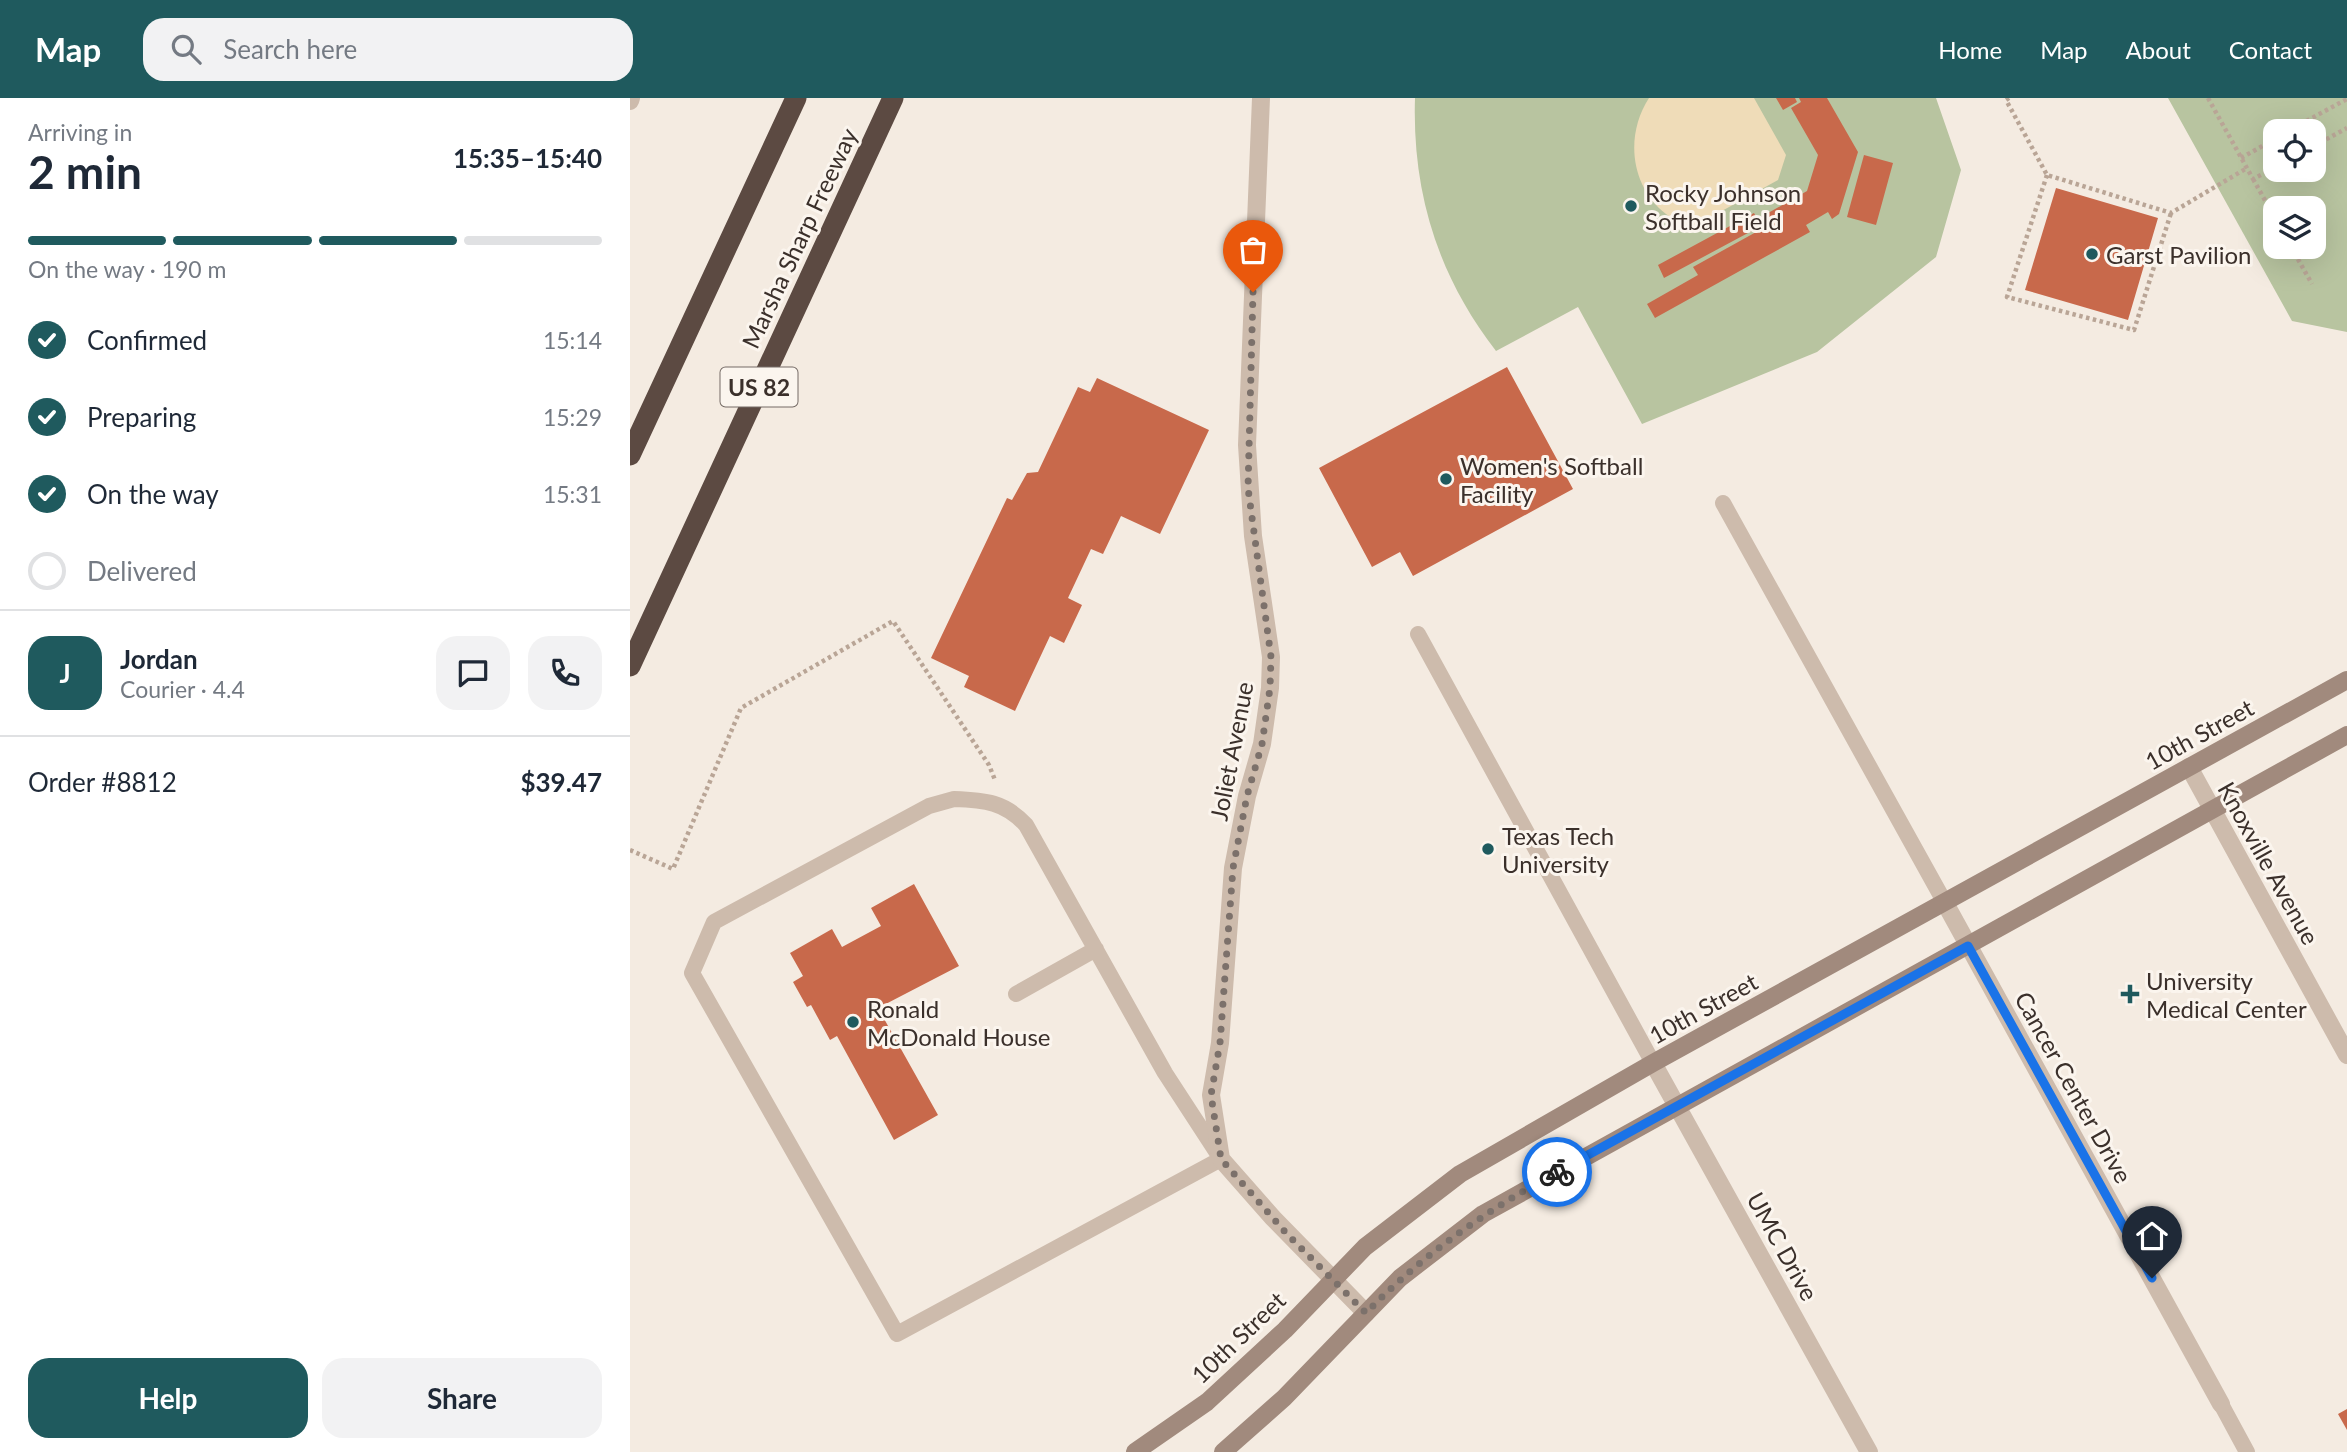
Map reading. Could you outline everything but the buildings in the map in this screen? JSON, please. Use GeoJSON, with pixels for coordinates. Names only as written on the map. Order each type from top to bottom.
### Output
{"type":"FeatureCollection","features":[{"type":"Feature","properties":{"kind":"highway"},"geometry":{"type":"LineString","coordinates":[[630,455],[796,98]]}},
{"type":"Feature","properties":{"kind":"highway","name":"Marsha Sharp Freeway"},"geometry":{"type":"LineString","coordinates":[[630,666],[892,101]]}},
{"type":"Feature","properties":{"kind":"street","name":"Joliet Avenue"},"geometry":{"type":"LineString","coordinates":[[1221,1159],[1211,1095],[1220,1043],[1233,868],[1247,796],[1262,744],[1270,688],[1271,657],[1252,528],[1247,445],[1261,98]]}},
{"type":"Feature","properties":{"kind":"street","name":"10th Street"},"geometry":{"type":"LineString","coordinates":[[1135,1452],[1174,1427],[1234,1378],[1331,1279],[1386,1230],[1460,1174],[1654,1063],[2347,680]]}},
{"type":"Feature","properties":{"kind":"street"},"geometry":{"type":"LineString","coordinates":[[1223,1452],[1284,1398],[1423,1258],[1483,1214],[2347,735]]}},
{"type":"Feature","properties":{"kind":"street","name":"Knoxville Avenue"},"geometry":{"type":"LineString","coordinates":[[2189,768],[2347,1055]]}},
{"type":"Feature","properties":{"kind":"street","name":"Cancer Center Drive"},"geometry":{"type":"LineString","coordinates":[[1945,903],[2221,1404]]}},
{"type":"Feature","properties":{"kind":"street","name":"UMC Drive"},"geometry":{"type":"LineString","coordinates":[[1654,1063],[1870,1452]]}},
{"type":"Feature","properties":{"kind":"street"},"geometry":{"type":"LineString","coordinates":[[1221,1159],[1331,1279],[1366,1313]]}},
{"type":"Feature","properties":{"kind":"lane"},"geometry":{"type":"LineString","coordinates":[[1723,503],[1945,903]]}},
{"type":"Feature","properties":{"kind":"lane"},"geometry":{"type":"LineString","coordinates":[[1418,634],[1654,1063]]}},
{"type":"Feature","properties":{"kind":"lane"},"geometry":{"type":"LineString","coordinates":[[954,799],[986,800],[1015,812],[1026,825],[1165,1073],[1221,1159],[897,1334],[692,973],[714,922],[929,806],[954,799]]}},
{"type":"Feature","properties":{"kind":"lane"},"geometry":{"type":"LineString","coordinates":[[1016,994],[1096,949]]}},
{"type":"Feature","properties":{"kind":"lane"},"geometry":{"type":"LineString","coordinates":[[2221,1404],[2247,1452]]}},
{"type":"Feature","properties":{"kind":"path"},"geometry":{"type":"LineString","coordinates":[[2009,98],[2006,100],[2047,175],[2171,213]]}},
{"type":"Feature","properties":{"kind":"path"},"geometry":{"type":"LineString","coordinates":[[2208,98],[2263,197]]}},
{"type":"Feature","properties":{"kind":"path"},"geometry":{"type":"LineString","coordinates":[[2310,119],[2347,99]]}},
{"type":"Feature","properties":{"kind":"path"},"geometry":{"type":"LineString","coordinates":[[2326,139],[2347,128]]}},
{"type":"Feature","properties":{"kind":"path"},"geometry":{"type":"LineString","coordinates":[[2241,158],[2263,146]]}},
{"type":"Feature","properties":{"kind":"path"},"geometry":{"type":"LineString","coordinates":[[2047,175],[2007,297],[2134,330],[2171,213],[2247,168]]}},
{"type":"Feature","properties":{"kind":"path"},"geometry":{"type":"LineString","coordinates":[[2253,180],[2263,175]]}},
{"type":"Feature","properties":{"kind":"path"},"geometry":{"type":"LineString","coordinates":[[2298,259],[2312,284]]}},
{"type":"Feature","properties":{"kind":"path"},"geometry":{"type":"LineString","coordinates":[[630,850],[673,869],[741,708],[894,621],[989,765],[995,778],[986,800]]}},
{"type":"Feature","properties":{"kind":"green space"},"geometry":{"type":"Polygon","coordinates":[[[1415,98],[1936,98],[1961,170],[1936,257],[1817,352],[1642,424],[1578,307],[1496,351],[1458,293],[1433,232],[1418,167],[1415,98]]]}},
{"type":"Feature","properties":{"kind":"green space"},"geometry":{"type":"Polygon","coordinates":[[[2168,98],[2347,98],[2347,332],[2292,321],[2168,98]]]}},
{"type":"Feature","properties":{"kind":"sand"},"geometry":{"type":"Polygon","coordinates":[[[1649,98],[1754,98],[1786,155],[1778,180],[1691,228],[1672,218],[1654,202],[1638,175],[1634,144],[1636,128],[1649,98]]]}},
{"type":"Feature","properties":{"kind":"way so far"},"geometry":{"type":"LineString","coordinates":[[1253,292],[1248,488],[1271,657],[1270,688],[1262,744],[1247,796],[1233,868],[1220,1043],[1211,1095],[1221,1159],[1287,1234],[1366,1313],[1400,1278],[1452,1236],[1483,1214],[1557,1172]]}},
{"type":"Feature","properties":{"kind":"place","name":"Rocky Johnson Softball Field"},"geometry":{"type":"Point","coordinates":[1631,206]}},
{"type":"Feature","properties":{"kind":"place","name":"Garst Pavilion"},"geometry":{"type":"Point","coordinates":[2092,254]}},
{"type":"Feature","properties":{"kind":"place","name":"Women's Softball Facility"},"geometry":{"type":"Point","coordinates":[1446,479]}},
{"type":"Feature","properties":{"kind":"place","name":"Texas Tech University"},"geometry":{"type":"Point","coordinates":[1488,849]}},
{"type":"Feature","properties":{"kind":"place","name":"University Medical Center"},"geometry":{"type":"Point","coordinates":[2130,994]}},
{"type":"Feature","properties":{"kind":"place","name":"Ronald McDonald House"},"geometry":{"type":"Point","coordinates":[853,1022]}},
{"type":"Feature","properties":{"kind":"route"},"geometry":{"type":"LineString","coordinates":[[1557,1172],[1968,946],[2152,1278]]}}]}
